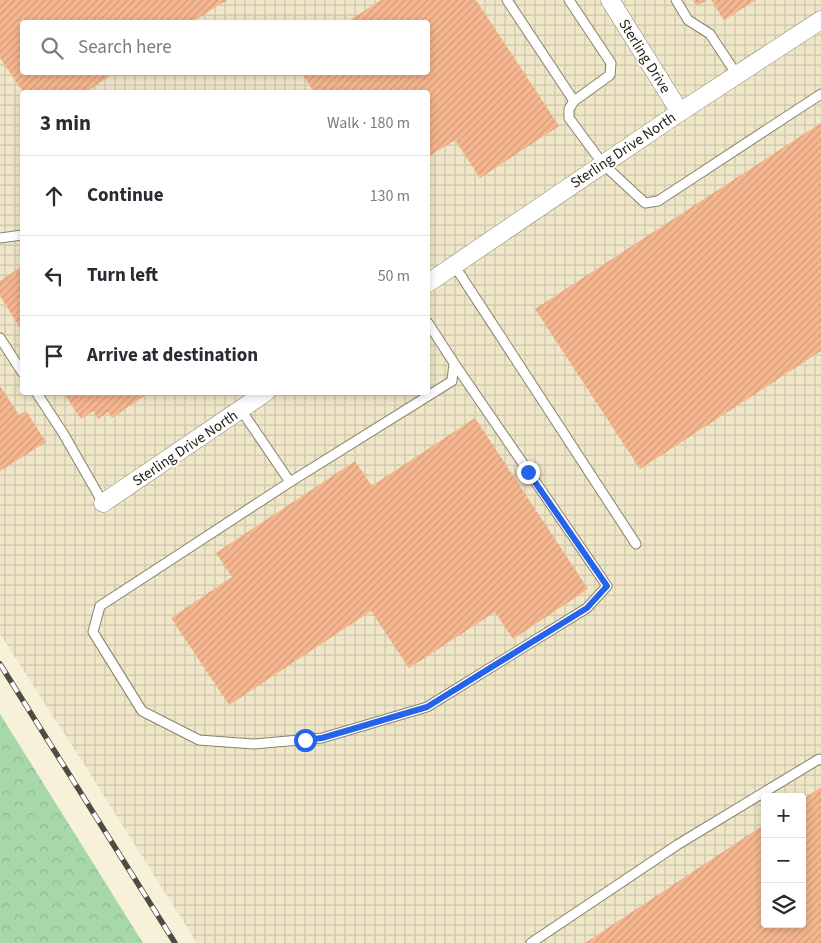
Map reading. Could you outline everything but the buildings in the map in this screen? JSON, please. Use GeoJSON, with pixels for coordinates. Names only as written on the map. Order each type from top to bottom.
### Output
{"type":"FeatureCollection","features":[{"type":"Feature","properties":{"kind":"street","name":"Sterling Drive"},"geometry":{"type":"LineString","coordinates":[[610,0],[680,112]]}},
{"type":"Feature","properties":{"kind":"street","name":"Sterling Drive North"},"geometry":{"type":"LineString","coordinates":[[430,282],[680,112],[821,20]]}},
{"type":"Feature","properties":{"kind":"street","name":"Sterling Drive North"},"geometry":{"type":"LineString","coordinates":[[103,503],[262,395]]}},
{"type":"Feature","properties":{"kind":"lane"},"geometry":{"type":"LineString","coordinates":[[507,0],[574,101]]}},
{"type":"Feature","properties":{"kind":"lane"},"geometry":{"type":"LineString","coordinates":[[569,0],[611,63],[610,75],[574,101],[569,109],[569,118],[603,164],[645,202],[658,201],[821,94]]}},
{"type":"Feature","properties":{"kind":"lane"},"geometry":{"type":"LineString","coordinates":[[676,0],[688,20],[710,34],[737,74]]}},
{"type":"Feature","properties":{"kind":"lane"},"geometry":{"type":"LineString","coordinates":[[0,238],[20,235]]}},
{"type":"Feature","properties":{"kind":"lane"},"geometry":{"type":"LineString","coordinates":[[454,264],[636,544]]}},
{"type":"Feature","properties":{"kind":"lane"},"geometry":{"type":"LineString","coordinates":[[430,325],[607,586],[587,608],[427,707],[322,738],[253,744],[199,740],[142,711],[93,632],[100,606],[290,482],[430,395]]}},
{"type":"Feature","properties":{"kind":"lane"},"geometry":{"type":"LineString","coordinates":[[0,338],[20,369]]}},
{"type":"Feature","properties":{"kind":"lane"},"geometry":{"type":"LineString","coordinates":[[430,395],[452,381],[454,363]]}},
{"type":"Feature","properties":{"kind":"lane"},"geometry":{"type":"LineString","coordinates":[[38,395],[63,433],[103,503]]}},
{"type":"Feature","properties":{"kind":"lane"},"geometry":{"type":"LineString","coordinates":[[241,410],[290,482]]}},
{"type":"Feature","properties":{"kind":"lane"},"geometry":{"type":"LineString","coordinates":[[531,943],[677,845],[819,759],[821,760]]}},
{"type":"Feature","properties":{"kind":"shaded area"},"geometry":{"type":"Polygon","coordinates":[[[0,0],[821,0],[821,943],[197,943],[0,634],[0,0]]]}},
{"type":"Feature","properties":{"kind":"green space"},"geometry":{"type":"Polygon","coordinates":[[[0,714],[143,943],[0,943],[0,714]]]}},
{"type":"Feature","properties":{"kind":"railway"},"geometry":{"type":"LineString","coordinates":[[0,664],[175,943]]}},
{"type":"Feature","properties":{"kind":"route"},"geometry":{"type":"LineString","coordinates":[[305,740],[322,738],[427,707],[587,608],[607,586],[528,472]]}}]}
